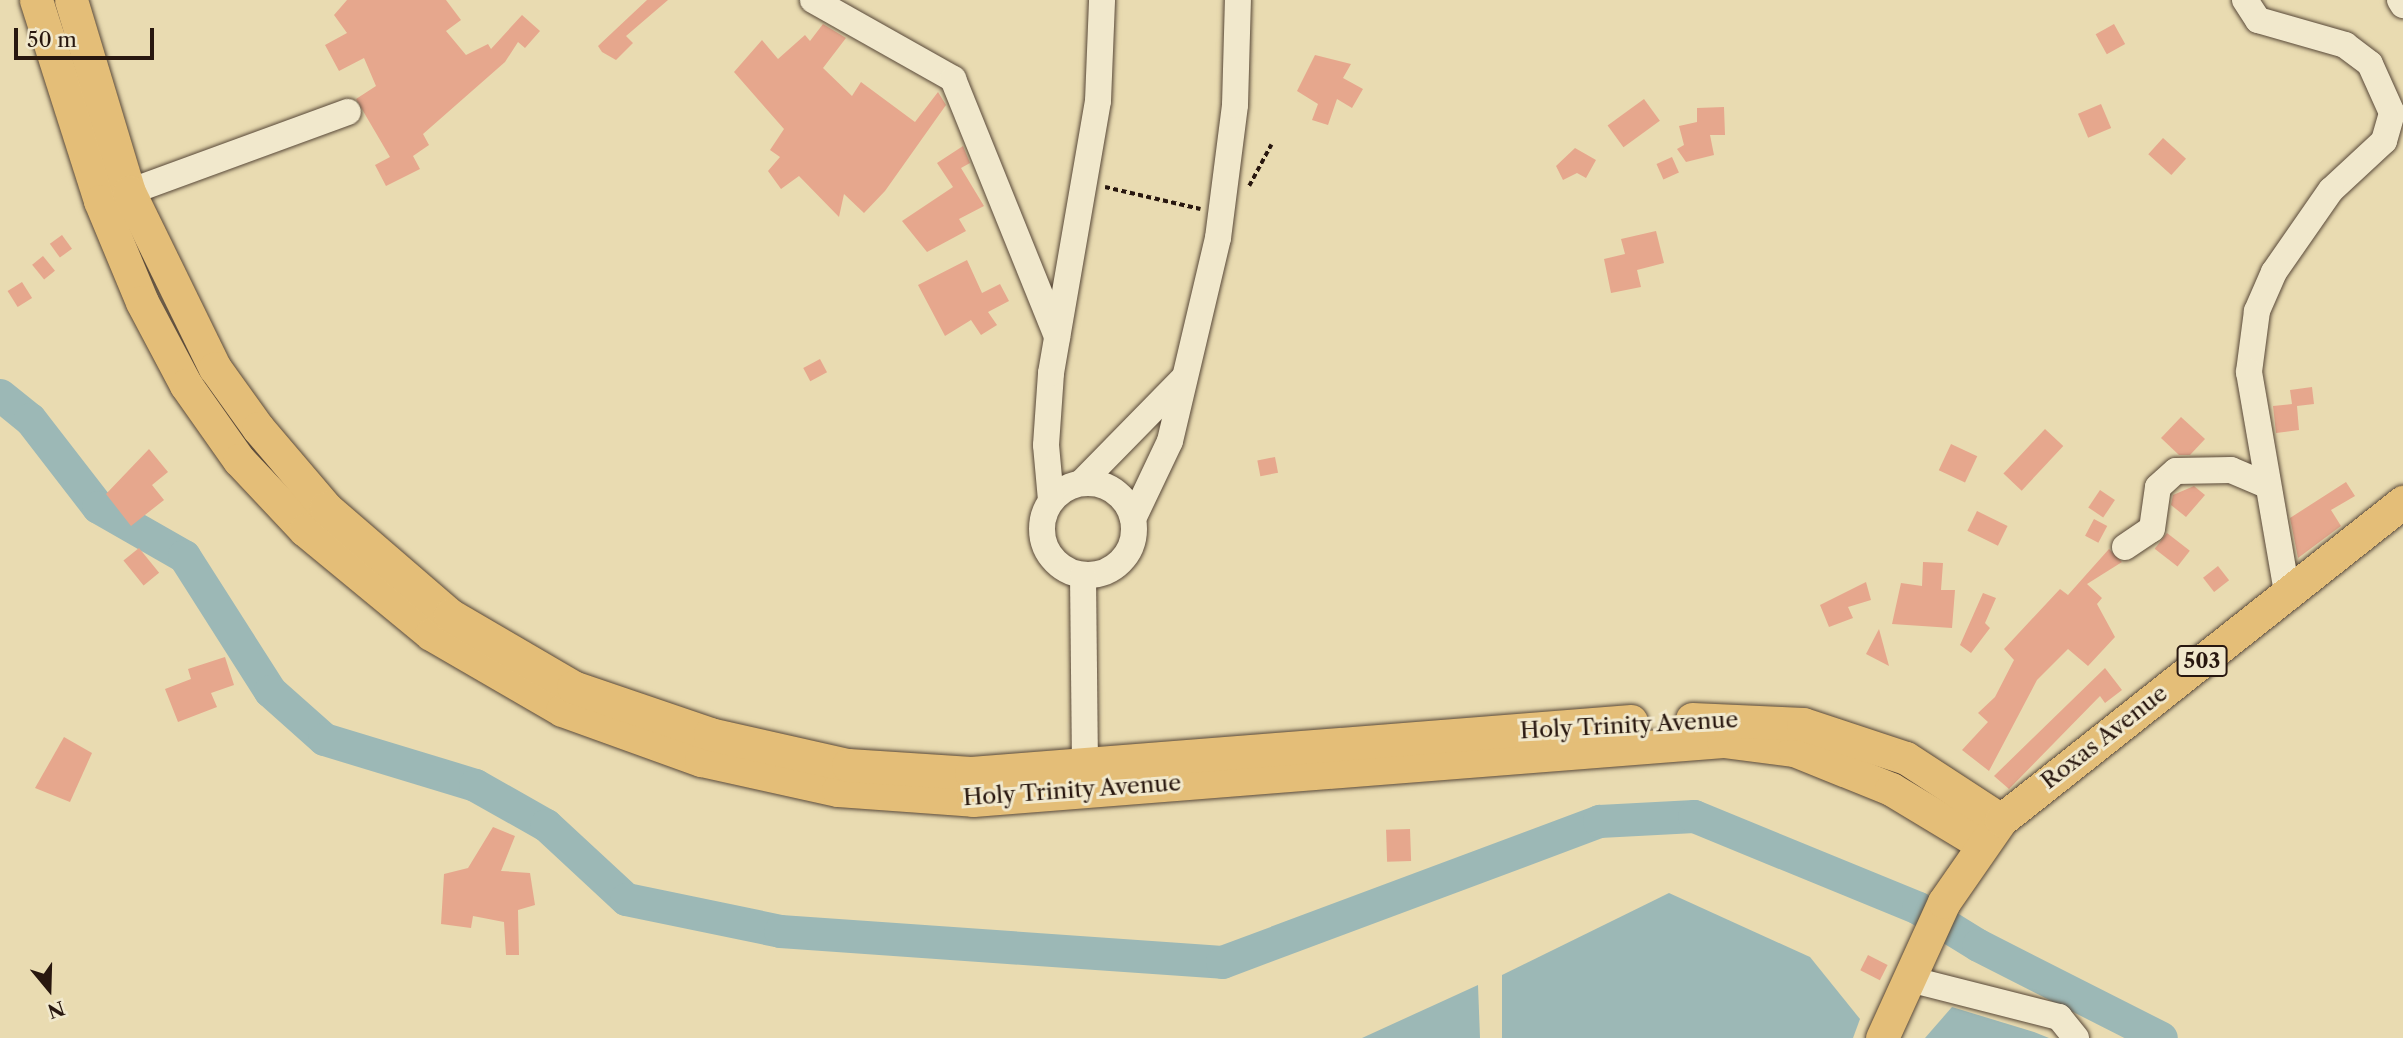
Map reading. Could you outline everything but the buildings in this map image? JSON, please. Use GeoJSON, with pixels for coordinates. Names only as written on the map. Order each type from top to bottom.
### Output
{"type":"FeatureCollection","features":[{"type":"Feature","properties":{"kind":"main road","name":"Holy Trinity Avenue"},"geometry":{"type":"LineString","coordinates":[[36,0],[100,201],[186,385],[239,460],[305,530],[430,634],[562,710],[701,761],[838,790],[973,800],[1084,777],[1635,721],[1798,737],[1906,758],[1992,832]]}},
{"type":"Feature","properties":{"kind":"main road","name":"Holy Trinity Avenue"},"geometry":{"type":"LineString","coordinates":[[71,0],[129,192],[215,368],[258,428],[326,509],[450,615],[573,687],[710,734],[848,765],[1084,777]]}},
{"type":"Feature","properties":{"kind":"main road","name":"Roxas Avenue"},"geometry":{"type":"LineString","coordinates":[[1882,1038],[1944,902],[1992,832],[2093,741],[2288,598],[2403,502]]}},
{"type":"Feature","properties":{"kind":"street"},"geometry":{"type":"LineString","coordinates":[[813,0],[953,79],[1056,337]]}},
{"type":"Feature","properties":{"kind":"street"},"geometry":{"type":"LineString","coordinates":[[1101,0],[1098,101],[1056,337],[1046,445],[1051,500],[1041,528],[1046,551],[1066,570],[1083,575],[1116,566],[1133,537],[1133,519],[1170,441],[1190,371],[1220,212],[1235,105],[1238,0]]}},
{"type":"Feature","properties":{"kind":"street"},"geometry":{"type":"LineString","coordinates":[[2245,0],[2258,20],[2345,45],[2370,64],[2392,113],[2384,141],[2330,190],[2274,272],[2257,311],[2249,372],[2288,598]]}},
{"type":"Feature","properties":{"kind":"street"},"geometry":{"type":"LineString","coordinates":[[2400,0],[2403,5]]}},
{"type":"Feature","properties":{"kind":"street"},"geometry":{"type":"LineString","coordinates":[[129,192],[348,112]]}},
{"type":"Feature","properties":{"kind":"street"},"geometry":{"type":"LineString","coordinates":[[1051,500],[1081,483],[1190,371]]}},
{"type":"Feature","properties":{"kind":"street"},"geometry":{"type":"LineString","coordinates":[[2125,547],[2152,529],[2158,487],[2176,471],[2231,470],[2267,485]]}},
{"type":"Feature","properties":{"kind":"street"},"geometry":{"type":"LineString","coordinates":[[1081,483],[1114,491],[1133,519]]}},
{"type":"Feature","properties":{"kind":"street"},"geometry":{"type":"LineString","coordinates":[[1083,575],[1084,777]]}},
{"type":"Feature","properties":{"kind":"street"},"geometry":{"type":"LineString","coordinates":[[1912,971],[2059,1017],[2076,1038]]}},
{"type":"Feature","properties":{"kind":"path"},"geometry":{"type":"LineString","coordinates":[[1084,181],[1220,212],[1242,197],[1271,145]]}},
{"type":"Feature","properties":{"kind":"water"},"geometry":{"type":"Polygon","coordinates":[[[1669,893],[1810,957],[1860,1019],[1853,1038],[1502,1038],[1502,975],[1669,893]]]}},
{"type":"Feature","properties":{"kind":"water"},"geometry":{"type":"Polygon","coordinates":[[[1478,985],[1480,1038],[1362,1038],[1478,985]]]}},
{"type":"Feature","properties":{"kind":"water"},"geometry":{"type":"Polygon","coordinates":[[[1952,1007],[2034,1032],[2049,1038],[1925,1038],[1952,1007]]]}},
{"type":"Feature","properties":{"kind":"waterway"},"geometry":{"type":"LineString","coordinates":[[0,395],[30,419],[98,507],[184,556],[270,691],[324,739],[475,785],[546,825],[626,899],[780,931],[1222,962],[1599,821],[1694,816],[1918,908],[1978,945],[2161,1038]]}}]}
